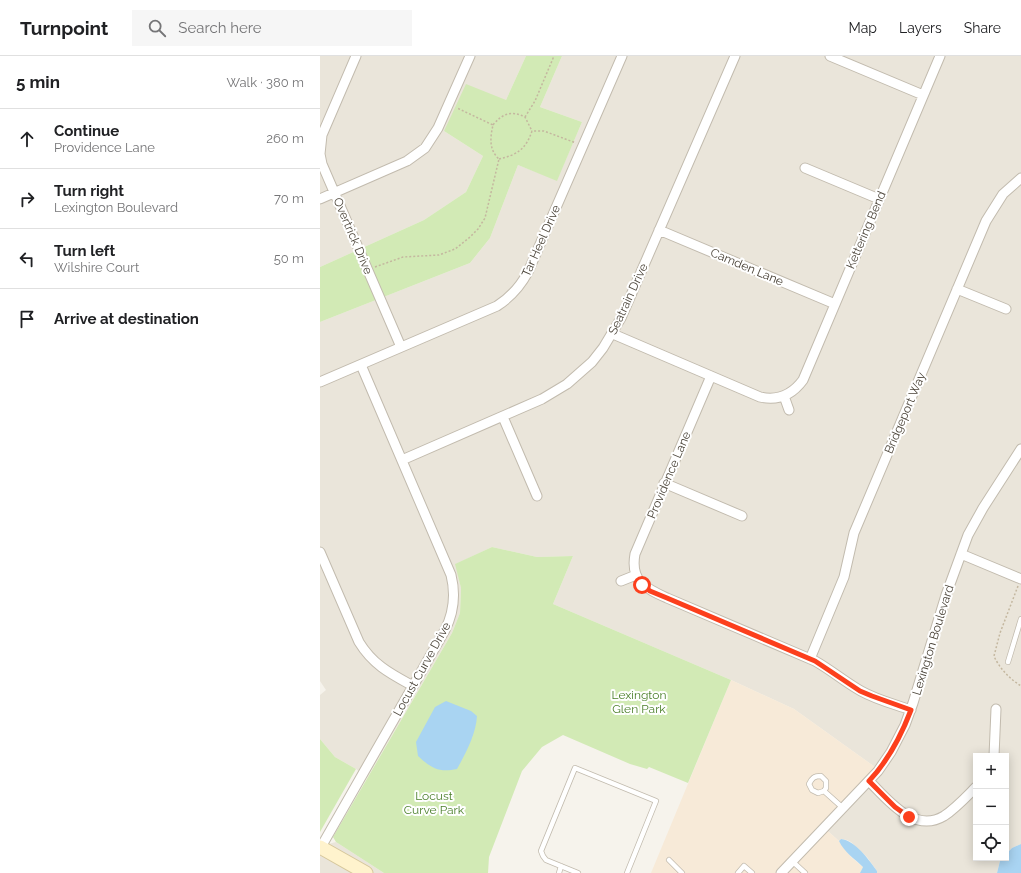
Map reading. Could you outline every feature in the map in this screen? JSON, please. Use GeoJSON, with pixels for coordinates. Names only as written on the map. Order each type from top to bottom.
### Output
{"type":"FeatureCollection","features":[{"type":"Feature","properties":{"kind":"main road"},"geometry":{"type":"LineString","coordinates":[[320,847],[366,873]]}},
{"type":"Feature","properties":{"kind":"street","name":"Overtrick Drive"},"geometry":{"type":"LineString","coordinates":[[356,56],[324,128],[320,145],[322,164],[401,347]]}},
{"type":"Feature","properties":{"kind":"street"},"geometry":{"type":"LineString","coordinates":[[320,199],[407,161],[425,148],[438,128],[470,56]]}},
{"type":"Feature","properties":{"kind":"street","name":"Tar Heel Drive"},"geometry":{"type":"LineString","coordinates":[[320,382],[362,368],[401,347],[497,306],[516,291],[528,272],[622,56]]}},
{"type":"Feature","properties":{"kind":"street","name":"Seatrain Drive"},"geometry":{"type":"LineString","coordinates":[[402,460],[542,400],[567,384],[592,362],[613,334],[621,318],[735,56]]}},
{"type":"Feature","properties":{"kind":"street"},"geometry":{"type":"LineString","coordinates":[[830,56],[923,95]]}},
{"type":"Feature","properties":{"kind":"street","name":"Kettering Bend"},"geometry":{"type":"LineString","coordinates":[[784,396],[798,388],[803,380],[940,56]]}},
{"type":"Feature","properties":{"kind":"street"},"geometry":{"type":"LineString","coordinates":[[805,168],[879,199]]}},
{"type":"Feature","properties":{"kind":"street","name":"Bridgeport Way"},"geometry":{"type":"LineString","coordinates":[[810,659],[844,577],[854,532],[991,211],[1003,194],[1021,178]]}},
{"type":"Feature","properties":{"kind":"street","name":"Camden Lane"},"geometry":{"type":"LineString","coordinates":[[660,230],[835,304]]}},
{"type":"Feature","properties":{"kind":"street"},"geometry":{"type":"LineString","coordinates":[[957,289],[1006,309]]}},
{"type":"Feature","properties":{"kind":"street"},"geometry":{"type":"LineString","coordinates":[[613,334],[760,396],[776,398],[784,396],[790,410]]}},
{"type":"Feature","properties":{"kind":"street","name":"Locust Curve Drive"},"geometry":{"type":"LineString","coordinates":[[320,847],[450,621],[453,609],[454,592],[451,575],[362,368]]}},
{"type":"Feature","properties":{"kind":"street","name":"Providence Lane"},"geometry":{"type":"LineString","coordinates":[[636,575],[634,565],[635,554],[664,483],[711,376]]}},
{"type":"Feature","properties":{"kind":"street"},"geometry":{"type":"LineString","coordinates":[[503,417],[537,496]]}},
{"type":"Feature","properties":{"kind":"street","name":"Lexington Boulevard"},"geometry":{"type":"LineString","coordinates":[[781,873],[869,781],[891,752],[903,730],[911,710],[946,595],[968,535],[983,508],[1021,449]]}},
{"type":"Feature","properties":{"kind":"street"},"geometry":{"type":"LineString","coordinates":[[664,483],[742,516]]}},
{"type":"Feature","properties":{"kind":"street"},"geometry":{"type":"LineString","coordinates":[[320,552],[359,642],[365,652],[384,670],[413,686]]}},
{"type":"Feature","properties":{"kind":"street"},"geometry":{"type":"LineString","coordinates":[[961,554],[1021,579]]}},
{"type":"Feature","properties":{"kind":"street"},"geometry":{"type":"LineString","coordinates":[[621,581],[636,575],[642,585],[650,591],[810,659],[826,667],[860,691],[911,710]]}},
{"type":"Feature","properties":{"kind":"street"},"geometry":{"type":"LineString","coordinates":[[994,753],[996,709]]}},
{"type":"Feature","properties":{"kind":"street"},"geometry":{"type":"LineString","coordinates":[[869,781],[902,813],[909,817],[923,820],[942,817],[974,789]]}},
{"type":"Feature","properties":{"kind":"lane"},"geometry":{"type":"LineString","coordinates":[[1008,662],[1021,619]]}},
{"type":"Feature","properties":{"kind":"lane"},"geometry":{"type":"LineString","coordinates":[[578,873],[546,860],[542,856],[541,851],[575,768],[656,801],[627,873]]}},
{"type":"Feature","properties":{"kind":"lane"},"geometry":{"type":"LineString","coordinates":[[824,791],[843,808]]}},
{"type":"Feature","properties":{"kind":"lane"},"geometry":{"type":"LineString","coordinates":[[669,860],[682,873]]}},
{"type":"Feature","properties":{"kind":"lane"},"geometry":{"type":"LineString","coordinates":[[792,861],[805,873]]}},
{"type":"Feature","properties":{"kind":"lane"},"geometry":{"type":"LineString","coordinates":[[559,873],[561,866]]}},
{"type":"Feature","properties":{"kind":"lane"},"geometry":{"type":"LineString","coordinates":[[738,873],[744,866],[752,873]]}},
{"type":"Feature","properties":{"kind":"path"},"geometry":{"type":"LineString","coordinates":[[525,117],[535,101],[554,56]]}},
{"type":"Feature","properties":{"kind":"path"},"geometry":{"type":"LineString","coordinates":[[455,107],[493,125]]}},
{"type":"Feature","properties":{"kind":"path"},"geometry":{"type":"LineString","coordinates":[[513,113],[525,117],[532,131],[529,139],[521,150],[510,156],[499,159],[494,154],[491,142],[490,135],[493,125],[500,117],[506,114],[513,113]]}},
{"type":"Feature","properties":{"kind":"path"},"geometry":{"type":"LineString","coordinates":[[532,131],[544,131],[574,142],[582,147]]}},
{"type":"Feature","properties":{"kind":"path"},"geometry":{"type":"LineString","coordinates":[[368,270],[403,257],[439,255],[455,248],[470,237],[478,229],[485,218],[499,159]]}},
{"type":"Feature","properties":{"kind":"path"},"geometry":{"type":"LineString","coordinates":[[1021,579],[1000,633],[994,656],[1002,669],[1014,682],[1021,686]]}},
{"type":"Feature","properties":{"kind":"shaded area"},"geometry":{"type":"Polygon","coordinates":[[[320,56],[526,56],[506,100],[444,131],[483,156],[466,192],[424,220],[320,267],[320,56]]]}},
{"type":"Feature","properties":{"kind":"shaded area"},"geometry":{"type":"Polygon","coordinates":[[[562,56],[1021,56],[1021,844],[1009,851],[1009,753],[973,753],[973,861],[1000,861],[997,873],[877,873],[867,857],[851,842],[841,839],[839,841],[821,825],[875,767],[794,709],[731,680],[553,604],[573,556],[537,557],[492,547],[456,564],[461,588],[460,613],[452,633],[367,778],[356,769],[335,757],[320,739],[320,695],[326,690],[320,681],[320,322],[470,263],[490,238],[518,165],[557,180],[582,122],[540,107],[562,56]]]}},
{"type":"Feature","properties":{"kind":"shaded area"},"geometry":{"type":"Polygon","coordinates":[[[731,680],[794,709],[875,767],[821,825],[839,841],[851,857],[863,867],[860,873],[651,873],[731,680]]]}},
{"type":"Feature","properties":{"kind":"shaded area"},"geometry":{"type":"Polygon","coordinates":[[[336,842],[384,873],[320,873],[320,846],[336,842]]]}},
{"type":"Feature","properties":{"kind":"green space"},"geometry":{"type":"Polygon","coordinates":[[[526,56],[562,56],[540,107],[582,122],[557,181],[518,165],[490,238],[470,263],[320,322],[320,267],[424,220],[466,192],[483,156],[444,131],[466,84],[506,100],[526,56]]]}},
{"type":"Feature","properties":{"kind":"green space","name":"Locust Curve Park"},"geometry":{"type":"Polygon","coordinates":[[[492,547],[537,557],[573,556],[553,604],[731,680],[688,783],[649,767],[647,769],[630,764],[563,735],[542,747],[522,771],[489,857],[488,873],[384,873],[336,842],[333,837],[452,633],[460,613],[461,588],[455,564],[492,547]]]}},
{"type":"Feature","properties":{"kind":"green space"},"geometry":{"type":"Polygon","coordinates":[[[320,739],[335,757],[356,769],[320,832],[320,739]]]}},
{"type":"Feature","properties":{"kind":"water"},"geometry":{"type":"Polygon","coordinates":[[[446,701],[471,711],[477,716],[473,736],[457,769],[440,770],[427,764],[418,756],[416,742],[435,707],[446,701]]]}},
{"type":"Feature","properties":{"kind":"water"},"geometry":{"type":"Polygon","coordinates":[[[841,839],[851,843],[861,851],[877,873],[860,873],[863,867],[844,849],[839,841],[841,839]]]}},
{"type":"Feature","properties":{"kind":"water"},"geometry":{"type":"Polygon","coordinates":[[[1021,844],[1021,873],[997,873],[1000,861],[1009,861],[1009,851],[1021,844]]]}},
{"type":"Feature","properties":{"kind":"route"},"geometry":{"type":"LineString","coordinates":[[642,585],[650,591],[815,661],[860,691],[911,710],[900,736],[891,752],[869,781],[895,807],[909,817]]}},
{"type":"Feature","properties":{"kind":"park label","name":"Lexington Glen Park"},"geometry":{"type":"Point","coordinates":[639,702]}}]}
